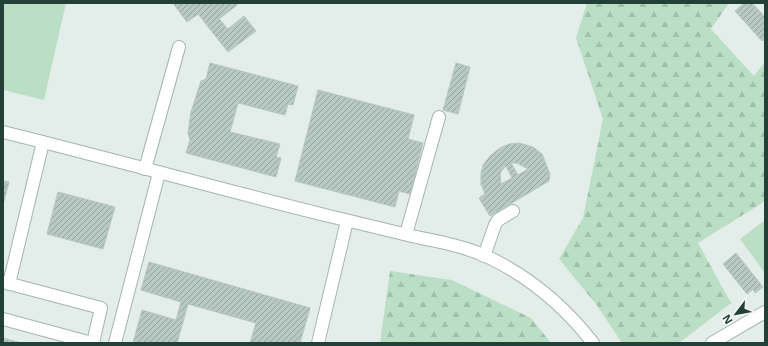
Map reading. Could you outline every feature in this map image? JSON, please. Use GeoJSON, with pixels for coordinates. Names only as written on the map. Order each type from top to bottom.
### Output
{"type":"FeatureCollection","features":[{"type":"Feature","properties":{"kind":"street"},"geometry":{"type":"LineString","coordinates":[[145,169],[179,47]]}},
{"type":"Feature","properties":{"kind":"street"},"geometry":{"type":"LineString","coordinates":[[406,234],[439,117]]}},
{"type":"Feature","properties":{"kind":"street"},"geometry":{"type":"LineString","coordinates":[[3,132],[347,221],[453,245],[484,256],[514,271],[543,291],[562,307],[593,343]]}},
{"type":"Feature","properties":{"kind":"street"},"geometry":{"type":"LineString","coordinates":[[3,319],[93,343],[101,308],[6,283],[43,142]]}},
{"type":"Feature","properties":{"kind":"street"},"geometry":{"type":"LineString","coordinates":[[115,343],[159,173]]}},
{"type":"Feature","properties":{"kind":"street"},"geometry":{"type":"LineString","coordinates":[[484,256],[495,224],[498,220],[513,211]]}},
{"type":"Feature","properties":{"kind":"street"},"geometry":{"type":"LineString","coordinates":[[318,343],[347,221]]}},
{"type":"Feature","properties":{"kind":"street"},"geometry":{"type":"LineString","coordinates":[[712,343],[728,339],[765,312]]}},
{"type":"Feature","properties":{"kind":"green space"},"geometry":{"type":"Polygon","coordinates":[[[3,3],[66,3],[44,100],[3,90],[3,3]]]}},
{"type":"Feature","properties":{"kind":"green space"},"geometry":{"type":"Polygon","coordinates":[[[587,3],[729,3],[711,29],[754,76],[765,62],[765,201],[698,243],[731,303],[679,343],[622,343],[596,304],[559,259],[583,218],[603,119],[576,38],[587,3]]]}},
{"type":"Feature","properties":{"kind":"green space"},"geometry":{"type":"Polygon","coordinates":[[[765,220],[765,273],[740,239],[765,220]]]}},
{"type":"Feature","properties":{"kind":"green space"},"geometry":{"type":"Polygon","coordinates":[[[390,271],[452,280],[531,318],[551,343],[380,343],[390,271]]]}},
{"type":"Feature","properties":{"kind":"building"},"geometry":{"type":"Polygon","coordinates":[[[173,3],[236,3],[237,5],[219,19],[228,29],[244,16],[256,31],[228,52],[198,14],[187,22],[173,3]]]}},
{"type":"Feature","properties":{"kind":"building"},"geometry":{"type":"Polygon","coordinates":[[[744,3],[752,3],[765,17],[765,39],[762,41],[735,11],[744,3]]]}},
{"type":"Feature","properties":{"kind":"building"},"geometry":{"type":"Polygon","coordinates":[[[210,63],[298,86],[293,105],[288,104],[285,115],[238,103],[230,132],[280,144],[276,157],[281,158],[276,177],[186,153],[190,140],[188,133],[191,112],[201,81],[206,79],[210,63]]]}},
{"type":"Feature","properties":{"kind":"building"},"geometry":{"type":"Polygon","coordinates":[[[456,63],[470,67],[458,114],[443,110],[456,63]]]}},
{"type":"Feature","properties":{"kind":"building"},"geometry":{"type":"Polygon","coordinates":[[[318,90],[414,115],[408,139],[423,143],[410,194],[399,191],[395,207],[295,181],[318,90]]]}},
{"type":"Feature","properties":{"kind":"building"},"geometry":{"type":"Polygon","coordinates":[[[519,143],[533,147],[542,154],[550,174],[549,181],[490,216],[479,198],[485,194],[481,184],[483,165],[490,156],[500,148],[509,144],[519,143]],[[511,163],[518,175],[528,169],[517,163],[511,163]],[[506,166],[500,173],[501,184],[512,178],[506,166]]]}},
{"type":"Feature","properties":{"kind":"building"},"geometry":{"type":"Polygon","coordinates":[[[3,181],[9,182],[3,205],[3,181]]]}},
{"type":"Feature","properties":{"kind":"building"},"geometry":{"type":"Polygon","coordinates":[[[58,192],[115,207],[103,249],[47,234],[58,192]]]}},
{"type":"Feature","properties":{"kind":"building"},"geometry":{"type":"Polygon","coordinates":[[[736,253],[763,287],[755,293],[753,289],[747,294],[723,264],[736,253]]]}},
{"type":"Feature","properties":{"kind":"building"},"geometry":{"type":"Polygon","coordinates":[[[149,262],[310,308],[300,343],[250,343],[256,323],[188,304],[177,343],[133,343],[142,310],[176,320],[181,302],[141,290],[149,262]]]}},
{"type":"Feature","properties":{"kind":"building"},"geometry":{"type":"Polygon","coordinates":[[[3,338],[21,343],[3,343],[3,338]]]}}]}
